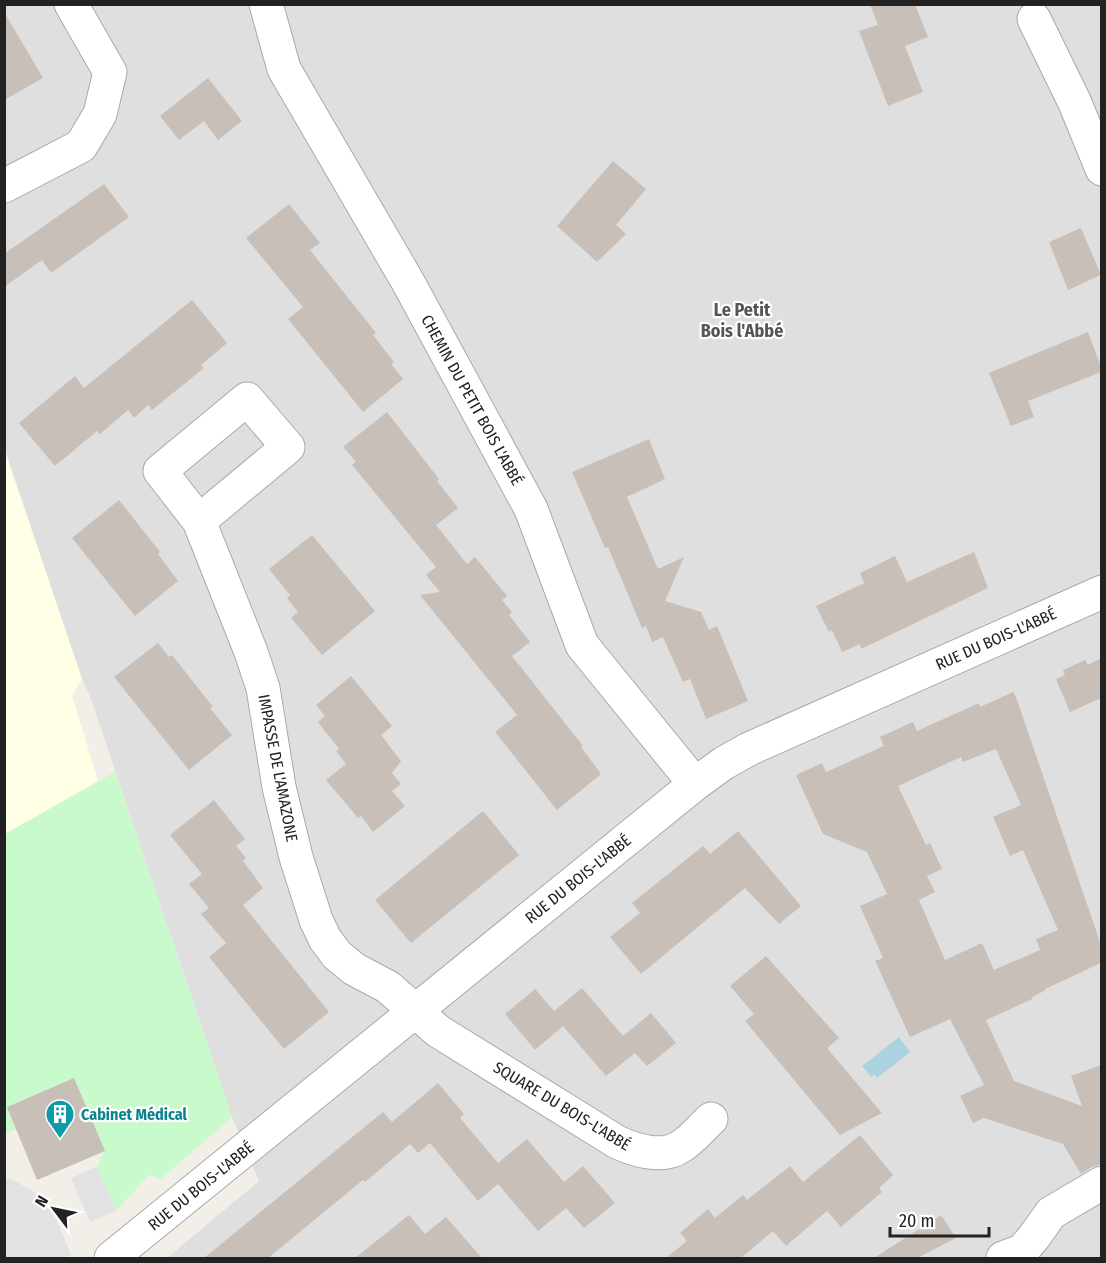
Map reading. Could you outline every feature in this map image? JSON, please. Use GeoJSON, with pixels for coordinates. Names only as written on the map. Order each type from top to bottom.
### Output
{"type":"FeatureCollection","features":[{"type":"Feature","properties":{"kind":"street"},"geometry":{"type":"LineString","coordinates":[[4,186],[81,146],[100,114],[110,72],[71,4]]}},
{"type":"Feature","properties":{"kind":"street","name":"CHEMIN DU PETIT BOIS L'ABBÉ"},"geometry":{"type":"LineString","coordinates":[[266,4],[284,69],[408,282],[531,509],[582,645],[696,784]]}},
{"type":"Feature","properties":{"kind":"street"},"geometry":{"type":"LineString","coordinates":[[1034,19],[1075,103],[1101,169]]}},
{"type":"Feature","properties":{"kind":"street","name":"IMPASSE DE L'AMAZONE"},"geometry":{"type":"LineString","coordinates":[[199,521],[263,688],[279,787],[296,856],[316,920],[325,939],[337,955],[354,969],[388,987],[415,1012]]}},
{"type":"Feature","properties":{"kind":"street","name":"RUE DU BOIS-L'ABBÉ"},"geometry":{"type":"LineString","coordinates":[[111,1258],[724,763],[749,749],[1101,592]]}},
{"type":"Feature","properties":{"kind":"street","name":"SQUARE DU BOIS-L'ABBÉ"},"geometry":{"type":"LineString","coordinates":[[415,1012],[448,1037],[617,1142],[633,1149],[649,1153],[679,1148],[711,1119]]}},
{"type":"Feature","properties":{"kind":"street"},"geometry":{"type":"LineString","coordinates":[[1004,1258],[1022,1251],[1051,1213],[1101,1183]]}},
{"type":"Feature","properties":{"kind":"street"},"geometry":{"type":"LineString","coordinates":[[1040,1258],[1051,1213]]}},
{"type":"Feature","properties":{"kind":"shaded area"},"geometry":{"type":"Polygon","coordinates":[[[4,5],[1101,5],[1101,1258],[167,1258],[259,1181],[232,1117],[5,449],[4,5]]]}},
{"type":"Feature","properties":{"kind":"shaded area"},"geometry":{"type":"Polygon","coordinates":[[[4,449],[82,679],[72,696],[98,781],[5,834],[4,449]]]}},
{"type":"Feature","properties":{"kind":"shaded area"},"geometry":{"type":"Polygon","coordinates":[[[97,1167],[116,1211],[90,1222],[71,1178],[97,1167]]]}},
{"type":"Feature","properties":{"kind":"shaded area"},"geometry":{"type":"Polygon","coordinates":[[[10,1178],[49,1201],[71,1255],[64,1258],[5,1258],[5,1180],[10,1178]]]}},
{"type":"Feature","properties":{"kind":"green space"},"geometry":{"type":"Polygon","coordinates":[[[115,772],[232,1117],[161,1179],[149,1175],[116,1211],[97,1167],[104,1151],[74,1078],[7,1107],[16,1129],[5,1134],[5,834],[115,772]]]}},
{"type":"Feature","properties":{"kind":"water"},"geometry":{"type":"Polygon","coordinates":[[[899,1037],[910,1052],[877,1078],[874,1074],[871,1077],[862,1066],[899,1037]]]}},
{"type":"Feature","properties":{"kind":"building"},"geometry":{"type":"Polygon","coordinates":[[[870,4],[915,4],[928,37],[905,46],[923,92],[888,106],[859,31],[878,25],[870,4]]]}},
{"type":"Feature","properties":{"kind":"building"},"geometry":{"type":"Polygon","coordinates":[[[4,12],[43,78],[4,100],[4,12]]]}},
{"type":"Feature","properties":{"kind":"building"},"geometry":{"type":"Polygon","coordinates":[[[208,78],[242,121],[218,140],[204,121],[179,140],[160,116],[208,78]]]}},
{"type":"Feature","properties":{"kind":"building"},"geometry":{"type":"Polygon","coordinates":[[[613,161],[646,189],[616,225],[626,234],[597,262],[557,226],[613,161]]]}},
{"type":"Feature","properties":{"kind":"building"},"geometry":{"type":"Polygon","coordinates":[[[104,184],[129,217],[51,273],[42,260],[4,287],[4,254],[104,184]]]}},
{"type":"Feature","properties":{"kind":"building"},"geometry":{"type":"Polygon","coordinates":[[[289,204],[320,243],[310,250],[376,333],[373,335],[394,362],[391,364],[403,379],[363,412],[288,319],[303,307],[246,238],[289,204]]]}},
{"type":"Feature","properties":{"kind":"building"},"geometry":{"type":"Polygon","coordinates":[[[1081,228],[1101,275],[1068,290],[1049,242],[1081,228]]]}},
{"type":"Feature","properties":{"kind":"building"},"geometry":{"type":"Polygon","coordinates":[[[192,300],[227,343],[201,365],[204,368],[152,410],[148,405],[134,418],[128,410],[100,434],[97,431],[55,466],[19,423],[75,376],[84,388],[192,300]]]}},
{"type":"Feature","properties":{"kind":"building"},"geometry":{"type":"Polygon","coordinates":[[[1088,332],[1101,372],[1028,401],[1034,417],[1011,426],[989,373],[1088,332]]]}},
{"type":"Feature","properties":{"kind":"building"},"geometry":{"type":"Polygon","coordinates":[[[387,412],[439,479],[437,481],[458,508],[436,525],[467,564],[475,557],[507,596],[502,600],[512,612],[509,615],[530,642],[512,656],[583,746],[581,747],[601,774],[557,810],[495,732],[517,715],[420,595],[440,592],[426,575],[436,567],[352,465],[356,462],[343,447],[387,412]]]}},
{"type":"Feature","properties":{"kind":"building"},"geometry":{"type":"Polygon","coordinates":[[[649,439],[665,479],[627,497],[658,569],[684,557],[665,601],[701,612],[709,630],[717,626],[748,701],[706,719],[690,679],[683,682],[663,637],[652,642],[646,626],[642,628],[608,547],[605,548],[572,472],[649,439]]]}},
{"type":"Feature","properties":{"kind":"building"},"geometry":{"type":"Polygon","coordinates":[[[119,500],[160,552],[158,554],[178,581],[135,616],[72,538],[119,500]]]}},
{"type":"Feature","properties":{"kind":"building"},"geometry":{"type":"Polygon","coordinates":[[[312,535],[375,611],[322,655],[291,618],[298,612],[287,598],[290,595],[269,569],[312,535]]]}},
{"type":"Feature","properties":{"kind":"building"},"geometry":{"type":"Polygon","coordinates":[[[974,552],[988,588],[861,649],[860,644],[842,652],[832,630],[829,632],[816,606],[864,583],[860,573],[895,556],[907,582],[974,552]]]}},
{"type":"Feature","properties":{"kind":"building"},"geometry":{"type":"Polygon","coordinates":[[[158,643],[169,657],[172,655],[232,735],[189,770],[114,677],[158,643]]]}},
{"type":"Feature","properties":{"kind":"building"},"geometry":{"type":"Polygon","coordinates":[[[1101,658],[1101,698],[1070,712],[1056,679],[1065,675],[1063,670],[1085,660],[1088,665],[1101,658]]]}},
{"type":"Feature","properties":{"kind":"building"},"geometry":{"type":"Polygon","coordinates":[[[351,676],[392,726],[381,735],[401,761],[392,773],[401,784],[392,791],[405,806],[373,832],[361,816],[358,818],[326,780],[346,764],[336,751],[339,749],[318,722],[325,716],[316,705],[351,676]]]}},
{"type":"Feature","properties":{"kind":"building"},"geometry":{"type":"Polygon","coordinates":[[[1013,692],[1016,697],[1101,945],[1101,963],[986,1020],[1014,1081],[1082,1106],[1071,1076],[1101,1065],[1101,1164],[1081,1174],[1063,1144],[984,1118],[973,1123],[960,1096],[984,1085],[950,1019],[910,1037],[875,961],[883,958],[860,906],[887,894],[867,852],[823,834],[796,775],[822,763],[826,772],[884,746],[880,737],[913,722],[917,731],[979,703],[980,707],[1013,692]],[[996,749],[963,762],[961,757],[898,786],[926,845],[930,843],[942,869],[927,876],[935,892],[919,900],[945,960],[982,943],[994,970],[1040,950],[1036,939],[1058,930],[1023,850],[1010,856],[993,817],[1021,805],[996,749]]]}},
{"type":"Feature","properties":{"kind":"building"},"geometry":{"type":"Polygon","coordinates":[[[214,800],[245,839],[236,846],[246,858],[243,861],[263,888],[243,905],[329,1012],[284,1049],[209,957],[226,943],[201,914],[209,908],[189,884],[202,874],[170,835],[214,800]]]}},
{"type":"Feature","properties":{"kind":"building"},"geometry":{"type":"Polygon","coordinates":[[[483,811],[519,855],[411,943],[375,900],[483,811]]]}},
{"type":"Feature","properties":{"kind":"building"},"geometry":{"type":"Polygon","coordinates":[[[738,831],[801,906],[779,924],[745,888],[641,974],[610,937],[640,913],[632,903],[703,846],[710,854],[738,831]]]}},
{"type":"Feature","properties":{"kind":"building"},"geometry":{"type":"Polygon","coordinates":[[[766,956],[839,1038],[827,1048],[882,1113],[840,1135],[745,1021],[754,1014],[730,986],[766,956]]]}},
{"type":"Feature","properties":{"kind":"building"},"geometry":{"type":"Polygon","coordinates":[[[582,988],[623,1036],[651,1013],[676,1043],[647,1066],[635,1053],[606,1076],[563,1026],[535,1050],[505,1014],[535,989],[554,1011],[582,988]]]}},
{"type":"Feature","properties":{"kind":"building","name":"Cabinet Médical"},"geometry":{"type":"Polygon","coordinates":[[[74,1078],[105,1151],[37,1180],[7,1107],[74,1078]]]}},
{"type":"Feature","properties":{"kind":"building"},"geometry":{"type":"Polygon","coordinates":[[[438,1083],[464,1114],[460,1118],[498,1163],[527,1139],[564,1182],[583,1166],[615,1203],[584,1228],[566,1208],[538,1231],[498,1184],[478,1201],[430,1143],[418,1153],[410,1144],[268,1258],[204,1258],[383,1112],[392,1122],[438,1083]]]}},
{"type":"Feature","properties":{"kind":"building"},"geometry":{"type":"Polygon","coordinates":[[[860,1135],[893,1175],[879,1188],[882,1192],[841,1227],[827,1211],[786,1246],[773,1231],[741,1258],[666,1258],[687,1241],[680,1233],[708,1209],[715,1218],[743,1195],[747,1200],[790,1166],[803,1182],[860,1135]]]}},
{"type":"Feature","properties":{"kind":"building"},"geometry":{"type":"Polygon","coordinates":[[[409,1215],[425,1234],[446,1217],[482,1258],[355,1258],[409,1215]]]}},
{"type":"Feature","properties":{"kind":"building"},"geometry":{"type":"Polygon","coordinates":[[[941,1215],[956,1238],[917,1258],[874,1258],[941,1215]]]}},
{"type":"Feature","properties":{"kind":"place","name":"Cabinet Médical"},"geometry":{"type":"Point","coordinates":[60,1140]}},
{"type":"Feature","properties":{"kind":"district","name":"Le Petit Bois l'Abbé"},"geometry":{"type":"Point","coordinates":[742,320]}}]}
